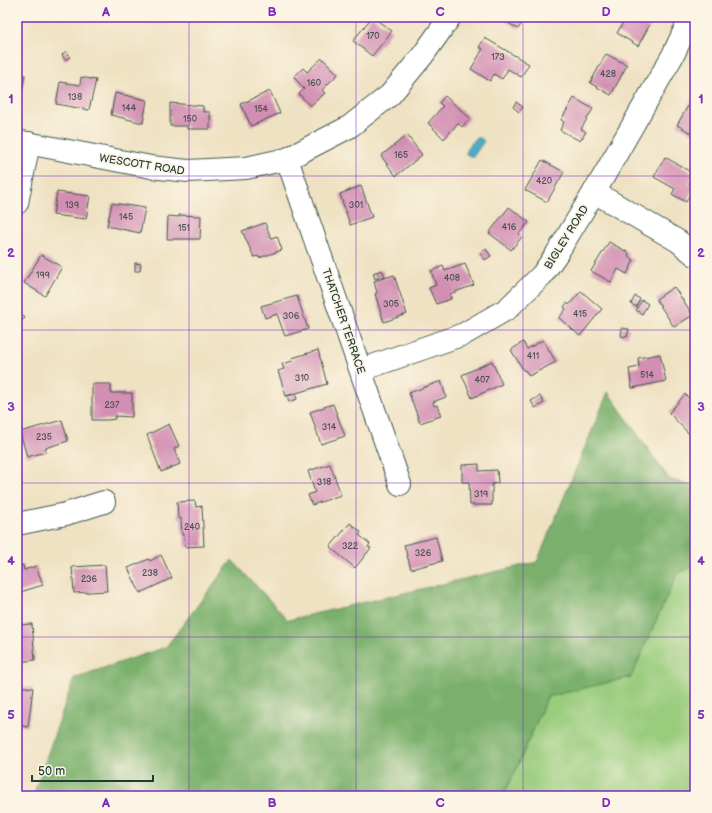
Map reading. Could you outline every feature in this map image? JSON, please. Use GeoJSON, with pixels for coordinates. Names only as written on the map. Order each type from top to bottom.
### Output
{"type":"FeatureCollection","features":[{"type":"Feature","properties":{"kind":"street","name":"WESCOTT ROAD"},"geometry":{"type":"LineString","coordinates":[[23,142],[151,167],[188,171],[246,168],[288,159],[349,127],[384,100],[414,68],[450,17]]}},
{"type":"Feature","properties":{"kind":"street","name":"BIGLEY ROAD"},"geometry":{"type":"LineString","coordinates":[[361,370],[464,334],[507,309],[542,275],[594,192],[673,55],[691,17]]}},
{"type":"Feature","properties":{"kind":"street"},"geometry":{"type":"LineString","coordinates":[[17,203],[23,142]]}},
{"type":"Feature","properties":{"kind":"street","name":"THATCHER TERRACE"},"geometry":{"type":"LineString","coordinates":[[288,159],[400,484]]}},
{"type":"Feature","properties":{"kind":"street"},"geometry":{"type":"LineString","coordinates":[[594,192],[678,241],[695,255]]}},
{"type":"Feature","properties":{"kind":"street"},"geometry":{"type":"LineString","coordinates":[[17,524],[66,514],[104,502]]}},
{"type":"Feature","properties":{"kind":"green space"},"geometry":{"type":"Polygon","coordinates":[[[608,392],[669,479],[695,487],[695,565],[677,574],[631,677],[547,697],[516,770],[503,796],[33,796],[74,678],[166,647],[232,560],[288,620],[537,562],[608,392]]]}},
{"type":"Feature","properties":{"kind":"green space"},"geometry":{"type":"Polygon","coordinates":[[[695,565],[695,796],[503,796],[516,770],[547,697],[631,677],[677,574],[695,565]]]}},
{"type":"Feature","properties":{"kind":"water"},"geometry":{"type":"Polygon","coordinates":[[[476,138],[481,138],[484,141],[473,157],[466,154],[467,148],[476,138]]]}},
{"type":"Feature","properties":{"kind":"building"},"geometry":{"type":"Polygon","coordinates":[[[372,17],[392,31],[372,56],[353,41],[372,17]]]}},
{"type":"Feature","properties":{"kind":"building"},"geometry":{"type":"Polygon","coordinates":[[[499,17],[526,17],[518,29],[499,17]]]}},
{"type":"Feature","properties":{"kind":"building"},"geometry":{"type":"Polygon","coordinates":[[[626,17],[654,17],[638,46],[617,33],[626,17]]]}},
{"type":"Feature","properties":{"kind":"building"},"geometry":{"type":"Polygon","coordinates":[[[485,38],[529,64],[521,77],[508,69],[502,79],[494,74],[490,81],[471,69],[483,49],[479,47],[485,38]]]}},
{"type":"Feature","properties":{"kind":"building"},"geometry":{"type":"Polygon","coordinates":[[[66,51],[70,57],[65,60],[62,55],[66,51]]]}},
{"type":"Feature","properties":{"kind":"building"},"geometry":{"type":"Polygon","coordinates":[[[606,54],[627,65],[611,95],[590,83],[606,54]]]}},
{"type":"Feature","properties":{"kind":"building"},"geometry":{"type":"Polygon","coordinates":[[[322,58],[338,74],[322,90],[325,93],[310,106],[299,94],[304,89],[294,77],[303,68],[307,72],[322,58]]]}},
{"type":"Feature","properties":{"kind":"building"},"geometry":{"type":"Polygon","coordinates":[[[17,73],[25,75],[21,97],[17,96],[17,73]]]}},
{"type":"Feature","properties":{"kind":"building"},"geometry":{"type":"Polygon","coordinates":[[[81,77],[96,80],[89,110],[56,104],[60,82],[80,85],[81,77]]]}},
{"type":"Feature","properties":{"kind":"building"},"geometry":{"type":"Polygon","coordinates":[[[270,91],[280,113],[251,126],[241,104],[270,91]]]}},
{"type":"Feature","properties":{"kind":"building"},"geometry":{"type":"Polygon","coordinates":[[[115,93],[147,100],[143,123],[111,115],[115,93]]]}},
{"type":"Feature","properties":{"kind":"building"},"geometry":{"type":"Polygon","coordinates":[[[695,94],[695,135],[677,125],[695,94]]]}},
{"type":"Feature","properties":{"kind":"building"},"geometry":{"type":"Polygon","coordinates":[[[445,96],[470,118],[462,127],[458,123],[444,139],[428,123],[443,106],[439,103],[445,96]]]}},
{"type":"Feature","properties":{"kind":"building"},"geometry":{"type":"Polygon","coordinates":[[[574,98],[593,109],[581,129],[586,132],[580,141],[560,130],[564,122],[561,120],[574,98]]]}},
{"type":"Feature","properties":{"kind":"building"},"geometry":{"type":"Polygon","coordinates":[[[516,102],[523,107],[519,112],[513,107],[516,102]]]}},
{"type":"Feature","properties":{"kind":"building"},"geometry":{"type":"Polygon","coordinates":[[[170,103],[203,106],[203,112],[210,112],[210,129],[187,129],[187,126],[170,126],[170,103]]]}},
{"type":"Feature","properties":{"kind":"building"},"geometry":{"type":"Polygon","coordinates":[[[407,135],[422,155],[396,176],[381,156],[407,135]]]}},
{"type":"Feature","properties":{"kind":"building"},"geometry":{"type":"Polygon","coordinates":[[[665,157],[694,174],[689,184],[694,187],[686,202],[672,194],[675,189],[654,177],[665,157]]]}},
{"type":"Feature","properties":{"kind":"building"},"geometry":{"type":"Polygon","coordinates":[[[542,160],[564,172],[547,202],[525,190],[542,160]]]}},
{"type":"Feature","properties":{"kind":"building"},"geometry":{"type":"Polygon","coordinates":[[[361,186],[372,217],[350,225],[340,194],[361,186]]]}},
{"type":"Feature","properties":{"kind":"building"},"geometry":{"type":"Polygon","coordinates":[[[57,192],[90,196],[86,219],[53,215],[57,192]]]}},
{"type":"Feature","properties":{"kind":"building"},"geometry":{"type":"Polygon","coordinates":[[[112,203],[145,208],[140,233],[107,226],[112,203]]]}},
{"type":"Feature","properties":{"kind":"building"},"geometry":{"type":"Polygon","coordinates":[[[509,207],[529,222],[519,234],[522,237],[511,250],[489,233],[509,207]]]}},
{"type":"Feature","properties":{"kind":"building"},"geometry":{"type":"Polygon","coordinates":[[[179,215],[201,216],[200,239],[167,239],[168,216],[179,217],[179,215]]]}},
{"type":"Feature","properties":{"kind":"building"},"geometry":{"type":"Polygon","coordinates":[[[265,223],[271,238],[277,236],[282,250],[259,258],[258,256],[254,257],[242,231],[265,223]]]}},
{"type":"Feature","properties":{"kind":"building"},"geometry":{"type":"Polygon","coordinates":[[[609,242],[629,253],[628,256],[634,260],[627,274],[618,269],[611,282],[591,271],[609,242]]]}},
{"type":"Feature","properties":{"kind":"building"},"geometry":{"type":"Polygon","coordinates":[[[486,249],[491,256],[485,260],[480,253],[486,249]]]}},
{"type":"Feature","properties":{"kind":"building"},"geometry":{"type":"Polygon","coordinates":[[[41,255],[62,267],[45,296],[24,283],[41,255]]]}},
{"type":"Feature","properties":{"kind":"building"},"geometry":{"type":"Polygon","coordinates":[[[135,263],[141,264],[140,271],[135,271],[135,263]]]}},
{"type":"Feature","properties":{"kind":"building"},"geometry":{"type":"Polygon","coordinates":[[[465,264],[474,285],[450,294],[451,299],[436,304],[429,288],[436,285],[431,271],[443,266],[445,271],[465,264]]]}},
{"type":"Feature","properties":{"kind":"building"},"geometry":{"type":"Polygon","coordinates":[[[382,270],[385,276],[375,279],[373,273],[382,270]]]}},
{"type":"Feature","properties":{"kind":"building"},"geometry":{"type":"Polygon","coordinates":[[[394,275],[407,314],[384,322],[375,294],[377,293],[374,281],[394,275]]]}},
{"type":"Feature","properties":{"kind":"building"},"geometry":{"type":"Polygon","coordinates":[[[674,287],[693,315],[674,327],[656,299],[674,287]]]}},
{"type":"Feature","properties":{"kind":"building"},"geometry":{"type":"Polygon","coordinates":[[[581,291],[602,309],[580,336],[559,318],[566,309],[564,307],[567,303],[569,305],[581,291]]]}},
{"type":"Feature","properties":{"kind":"building"},"geometry":{"type":"Polygon","coordinates":[[[297,296],[308,329],[285,336],[277,314],[265,318],[261,306],[297,296]]]}},
{"type":"Feature","properties":{"kind":"building"},"geometry":{"type":"Polygon","coordinates":[[[635,296],[640,299],[636,307],[631,304],[635,296]]]}},
{"type":"Feature","properties":{"kind":"building"},"geometry":{"type":"Polygon","coordinates":[[[642,300],[648,304],[642,314],[636,310],[642,300]]]}},
{"type":"Feature","properties":{"kind":"building"},"geometry":{"type":"Polygon","coordinates":[[[17,309],[25,318],[17,324],[17,309]]]}},
{"type":"Feature","properties":{"kind":"building"},"geometry":{"type":"Polygon","coordinates":[[[622,328],[629,329],[627,337],[621,336],[622,328]]]}},
{"type":"Feature","properties":{"kind":"building"},"geometry":{"type":"Polygon","coordinates":[[[543,340],[556,362],[529,376],[525,370],[524,371],[511,350],[523,342],[527,349],[543,340]]]}},
{"type":"Feature","properties":{"kind":"building"},"geometry":{"type":"Polygon","coordinates":[[[318,350],[327,384],[286,396],[278,371],[284,369],[282,364],[293,361],[292,358],[318,350]]]}},
{"type":"Feature","properties":{"kind":"building"},"geometry":{"type":"Polygon","coordinates":[[[660,354],[666,381],[632,388],[629,369],[639,367],[638,358],[660,354]]]}},
{"type":"Feature","properties":{"kind":"building"},"geometry":{"type":"Polygon","coordinates":[[[492,361],[502,384],[472,398],[462,375],[492,361]]]}},
{"type":"Feature","properties":{"kind":"building"},"geometry":{"type":"Polygon","coordinates":[[[441,381],[446,397],[433,402],[434,406],[437,405],[441,416],[420,423],[409,393],[441,381]]]}},
{"type":"Feature","properties":{"kind":"building"},"geometry":{"type":"Polygon","coordinates":[[[92,384],[111,384],[111,393],[132,393],[132,417],[115,416],[115,419],[92,420],[92,384]]]}},
{"type":"Feature","properties":{"kind":"building"},"geometry":{"type":"Polygon","coordinates":[[[295,394],[297,399],[289,402],[287,396],[295,394]]]}},
{"type":"Feature","properties":{"kind":"building"},"geometry":{"type":"Polygon","coordinates":[[[685,394],[695,404],[695,434],[692,437],[669,413],[685,394]]]}},
{"type":"Feature","properties":{"kind":"building"},"geometry":{"type":"Polygon","coordinates":[[[540,396],[544,403],[535,408],[531,401],[540,396]]]}},
{"type":"Feature","properties":{"kind":"building"},"geometry":{"type":"Polygon","coordinates":[[[333,404],[345,436],[321,444],[310,412],[333,404]]]}},
{"type":"Feature","properties":{"kind":"building"},"geometry":{"type":"Polygon","coordinates":[[[62,420],[68,441],[45,448],[46,452],[27,457],[20,432],[62,420]]]}},
{"type":"Feature","properties":{"kind":"building"},"geometry":{"type":"Polygon","coordinates":[[[169,424],[179,446],[174,449],[180,464],[161,472],[147,435],[169,424]]]}},
{"type":"Feature","properties":{"kind":"building"},"geometry":{"type":"Polygon","coordinates":[[[330,464],[341,495],[312,505],[308,495],[315,492],[308,471],[330,464]]]}},
{"type":"Feature","properties":{"kind":"building"},"geometry":{"type":"Polygon","coordinates":[[[479,464],[479,471],[497,470],[498,483],[492,484],[492,505],[470,505],[469,482],[462,482],[462,465],[479,464]]]}},
{"type":"Feature","properties":{"kind":"building"},"geometry":{"type":"Polygon","coordinates":[[[195,501],[196,507],[202,506],[204,546],[185,547],[184,535],[182,535],[181,518],[178,518],[177,502],[195,501]]]}},
{"type":"Feature","properties":{"kind":"building"},"geometry":{"type":"Polygon","coordinates":[[[350,523],[361,532],[359,535],[370,544],[368,547],[371,548],[355,568],[330,547],[350,523]]]}},
{"type":"Feature","properties":{"kind":"building"},"geometry":{"type":"Polygon","coordinates":[[[436,537],[442,561],[411,569],[404,545],[436,537]]]}},
{"type":"Feature","properties":{"kind":"building"},"geometry":{"type":"Polygon","coordinates":[[[161,555],[172,578],[140,593],[128,568],[149,559],[150,561],[161,555]]]}},
{"type":"Feature","properties":{"kind":"building"},"geometry":{"type":"Polygon","coordinates":[[[23,565],[24,570],[36,566],[43,585],[17,593],[17,567],[23,565]]]}},
{"type":"Feature","properties":{"kind":"building"},"geometry":{"type":"Polygon","coordinates":[[[105,565],[107,591],[74,593],[72,567],[105,565]]]}},
{"type":"Feature","properties":{"kind":"building"},"geometry":{"type":"Polygon","coordinates":[[[32,624],[35,660],[17,662],[17,625],[32,624]]]}},
{"type":"Feature","properties":{"kind":"building"},"geometry":{"type":"Polygon","coordinates":[[[17,686],[33,688],[28,727],[17,725],[17,686]]]}}]}
